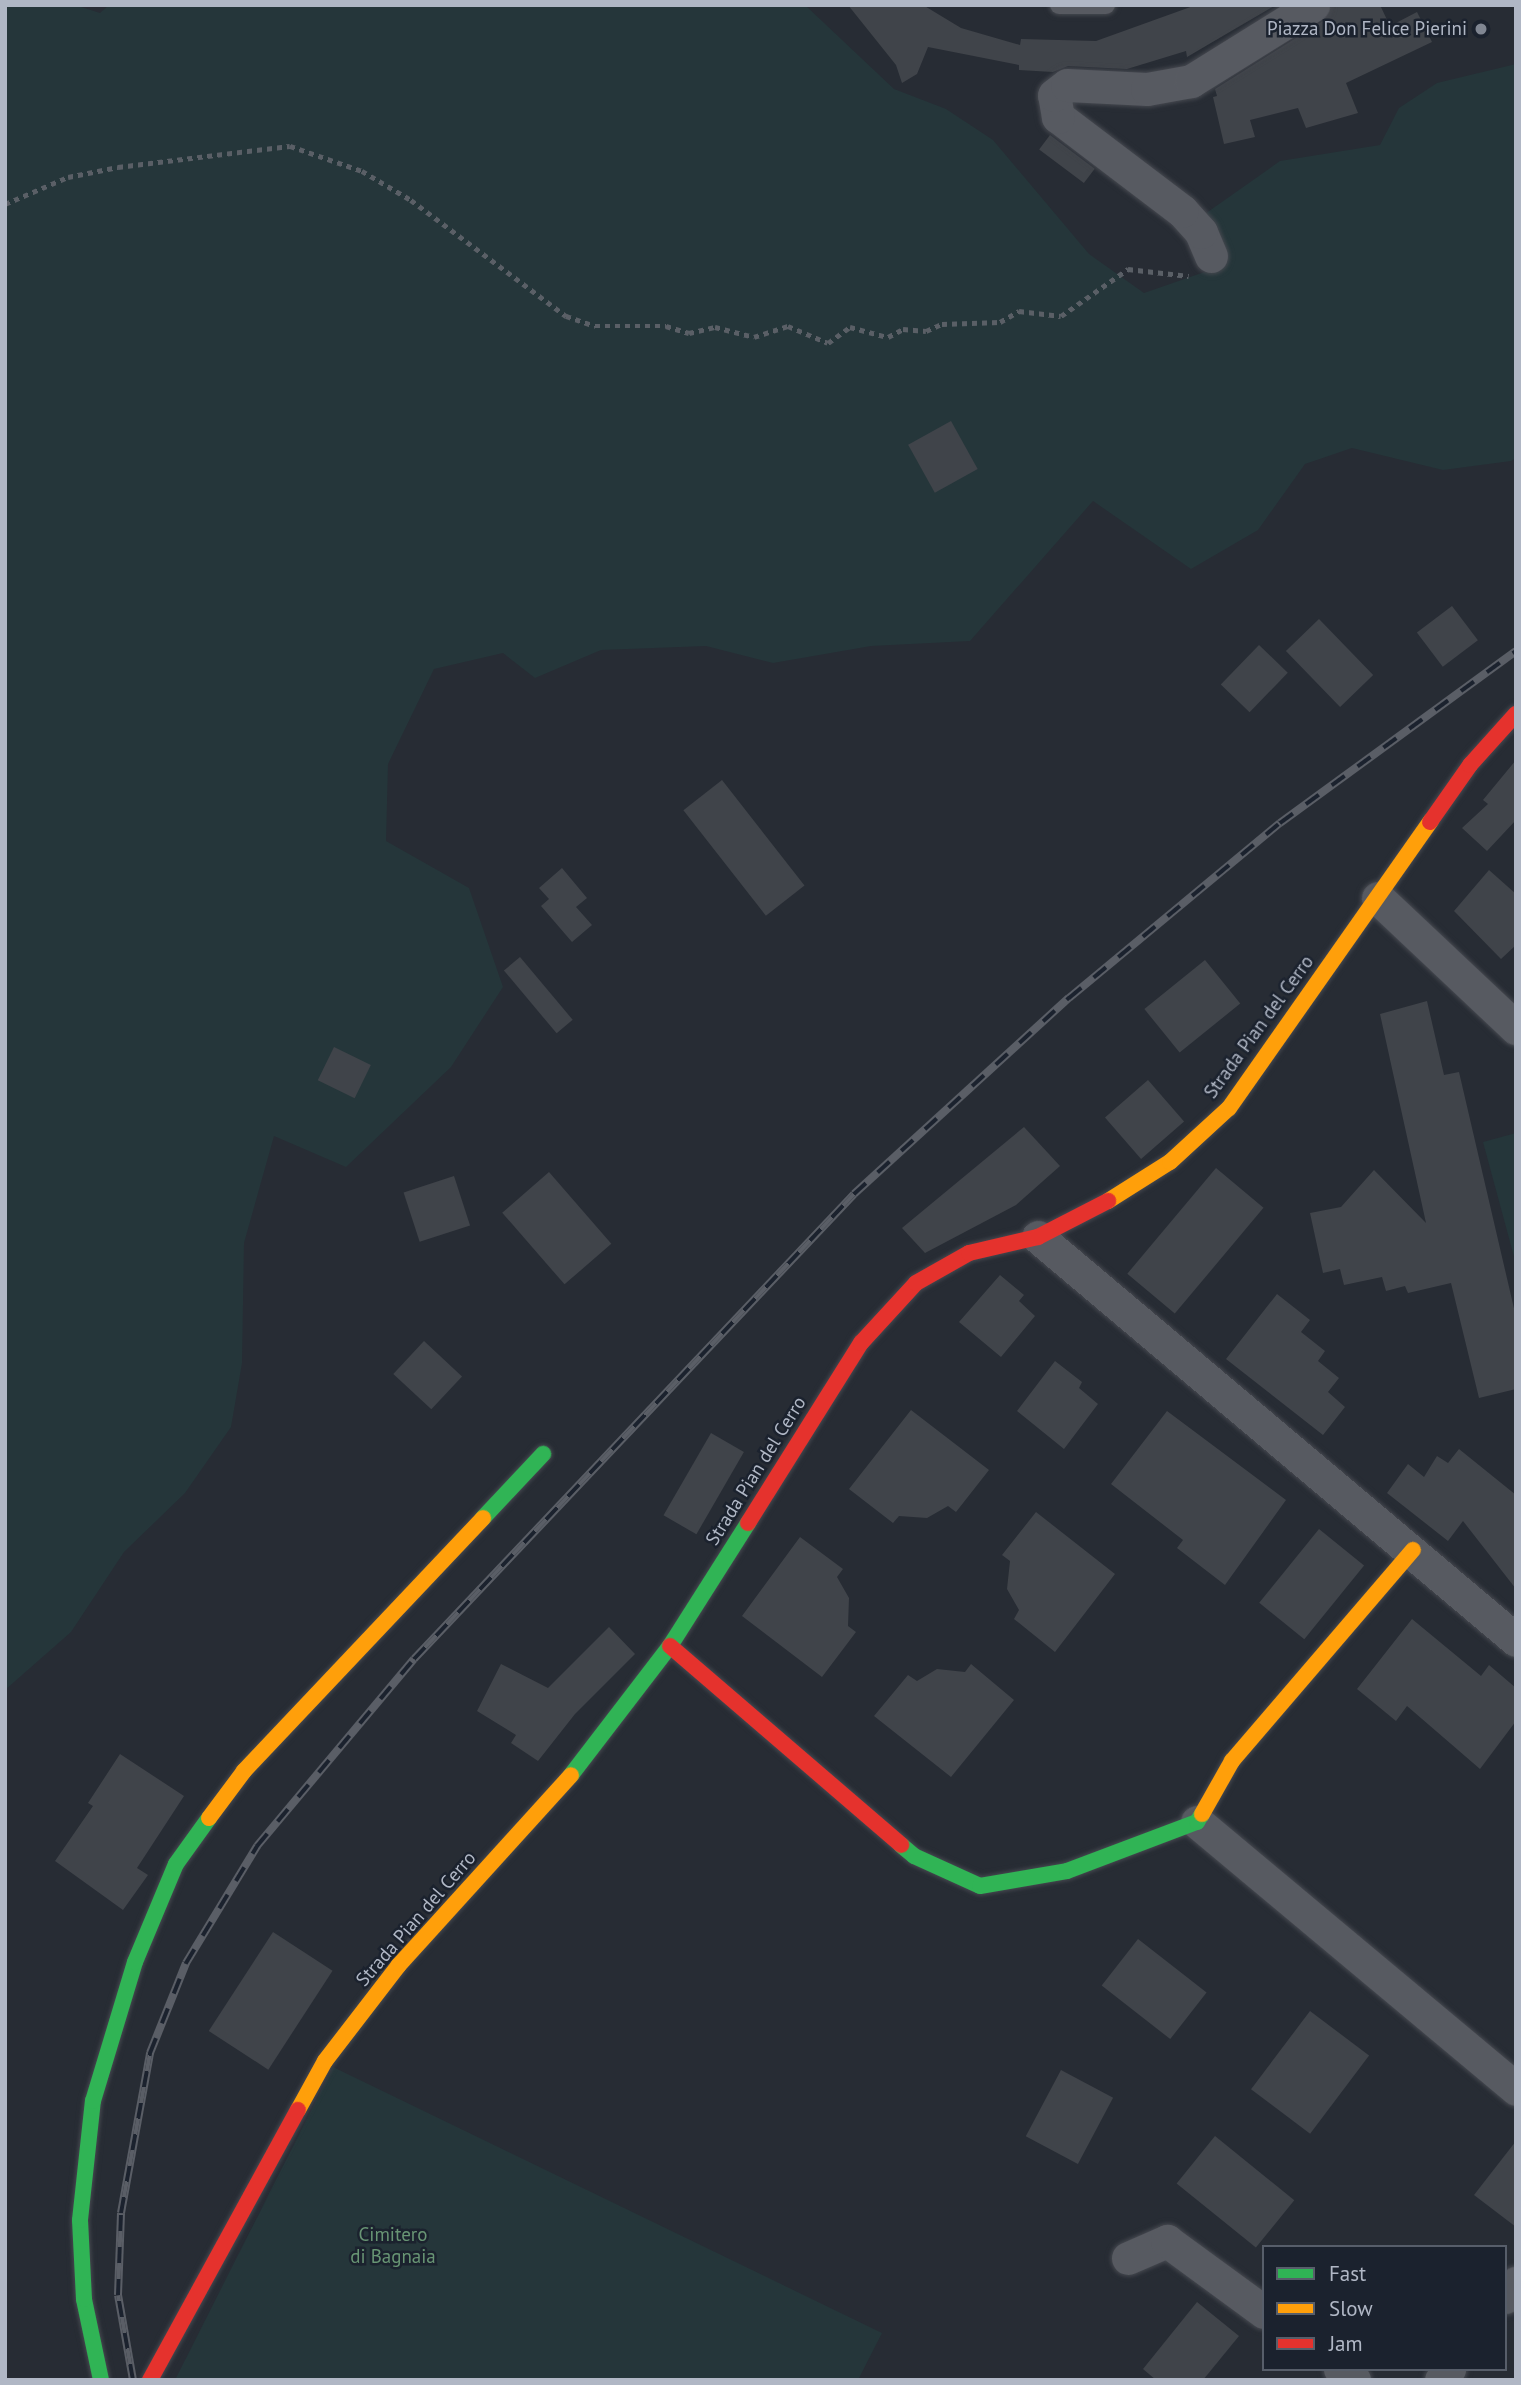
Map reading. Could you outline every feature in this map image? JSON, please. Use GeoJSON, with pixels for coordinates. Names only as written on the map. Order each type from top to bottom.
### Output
{"type":"FeatureCollection","features":[{"type":"Feature","properties":{"kind":"street"},"geometry":{"type":"LineString","coordinates":[[1211,256],[1201,232],[1182,211],[1058,117],[1054,95],[1067,85],[1147,89],[1191,81],[1259,43],[1313,5]]}},
{"type":"Feature","properties":{"kind":"street","name":"Strada Pian del Cerro"},"geometry":{"type":"LineString","coordinates":[[150,2380],[325,2061],[399,1965],[580,1765],[670,1646],[861,1343],[916,1283],[969,1253],[1038,1237],[1089,1213],[1170,1162],[1229,1108],[1470,765],[1516,714]]}},
{"type":"Feature","properties":{"kind":"street"},"geometry":{"type":"LineString","coordinates":[[1378,898],[1516,1028]]}},
{"type":"Feature","properties":{"kind":"street"},"geometry":{"type":"LineString","coordinates":[[1038,1237],[1413,1550],[1516,1640]]}},
{"type":"Feature","properties":{"kind":"street"},"geometry":{"type":"LineString","coordinates":[[101,2380],[84,2300],[80,2220],[93,2101],[135,1962],[176,1864],[244,1771],[543,1454]]}},
{"type":"Feature","properties":{"kind":"street"},"geometry":{"type":"LineString","coordinates":[[670,1646],[914,1856],[980,1886],[1067,1871],[1198,1822],[1232,1761],[1413,1550]]}},
{"type":"Feature","properties":{"kind":"street"},"geometry":{"type":"LineString","coordinates":[[1198,1822],[1516,2089]]}},
{"type":"Feature","properties":{"kind":"street"},"geometry":{"type":"LineString","coordinates":[[1128,2258],[1167,2241],[1262,2311]]}},
{"type":"Feature","properties":{"kind":"lane"},"geometry":{"type":"LineString","coordinates":[[1059,5],[1105,5]]}},
{"type":"Feature","properties":{"kind":"path"},"geometry":{"type":"LineString","coordinates":[[5,204],[56,181],[118,167],[290,146],[362,171],[411,200],[566,316],[595,326],[666,326],[689,333],[715,327],[754,337],[788,326],[828,343],[850,327],[888,337],[903,329],[1000,322],[1019,311],[1061,316],[1128,269],[1196,275],[1206,270],[1211,256]]}},
{"type":"Feature","properties":{"kind":"green space"},"geometry":{"type":"Polygon","coordinates":[[[5,5],[75,5],[100,13],[109,5],[805,5],[894,89],[946,109],[993,140],[1089,254],[1144,293],[1219,267],[1202,216],[1280,161],[1380,145],[1399,108],[1437,83],[1516,64],[1516,458],[1511,461],[1443,470],[1352,448],[1305,464],[1258,530],[1191,569],[1093,501],[970,641],[871,646],[773,663],[706,646],[601,650],[535,678],[503,653],[434,669],[388,764],[386,841],[469,888],[503,987],[451,1067],[346,1167],[274,1136],[244,1243],[242,1363],[231,1427],[185,1493],[124,1552],[71,1632],[5,1690],[5,5]]]}},
{"type":"Feature","properties":{"kind":"green space"},"geometry":{"type":"Polygon","coordinates":[[[1516,1133],[1516,1264],[1483,1142],[1516,1133]]]}},
{"type":"Feature","properties":{"kind":"green space","name":"Cimitero di Bagnaia"},"geometry":{"type":"Polygon","coordinates":[[[333,2067],[882,2333],[858,2380],[175,2380],[333,2067]]]}},
{"type":"Feature","properties":{"kind":"building"},"geometry":{"type":"Polygon","coordinates":[[[848,5],[923,5],[961,28],[1020,45],[1021,39],[1096,41],[1196,5],[1276,5],[1187,57],[1186,51],[1127,69],[1068,66],[1053,72],[1019,70],[1019,65],[928,47],[917,74],[902,83],[896,65],[848,5]]]}},
{"type":"Feature","properties":{"kind":"building"},"geometry":{"type":"Polygon","coordinates":[[[1332,5],[1380,5],[1390,26],[1417,12],[1432,42],[1346,83],[1358,113],[1306,128],[1298,108],[1250,120],[1255,137],[1224,144],[1213,97],[1217,96],[1215,89],[1323,21],[1332,5]]]}},
{"type":"Feature","properties":{"kind":"building"},"geometry":{"type":"Polygon","coordinates":[[[1050,135],[1095,169],[1084,183],[1039,149],[1050,135]]]}},
{"type":"Feature","properties":{"kind":"building"},"geometry":{"type":"Polygon","coordinates":[[[951,421],[978,469],[935,493],[908,445],[951,421]]]}},
{"type":"Feature","properties":{"kind":"building"},"geometry":{"type":"Polygon","coordinates":[[[1452,606],[1478,640],[1443,667],[1417,632],[1452,606]]]}},
{"type":"Feature","properties":{"kind":"building"},"geometry":{"type":"Polygon","coordinates":[[[1319,619],[1373,675],[1340,707],[1286,651],[1319,619]]]}},
{"type":"Feature","properties":{"kind":"building"},"geometry":{"type":"Polygon","coordinates":[[[1259,645],[1288,673],[1250,712],[1221,685],[1259,645]]]}},
{"type":"Feature","properties":{"kind":"building"},"geometry":{"type":"Polygon","coordinates":[[[1516,760],[1516,820],[1487,851],[1462,828],[1488,804],[1483,800],[1516,760]]]}},
{"type":"Feature","properties":{"kind":"building"},"geometry":{"type":"Polygon","coordinates":[[[722,780],[804,886],[766,916],[683,810],[722,780]]]}},
{"type":"Feature","properties":{"kind":"building"},"geometry":{"type":"Polygon","coordinates":[[[562,868],[587,898],[576,907],[592,925],[572,942],[541,906],[549,899],[539,888],[562,868]]]}},
{"type":"Feature","properties":{"kind":"building"},"geometry":{"type":"Polygon","coordinates":[[[1489,870],[1516,894],[1516,945],[1501,959],[1454,911],[1489,870]]]}},
{"type":"Feature","properties":{"kind":"building"},"geometry":{"type":"Polygon","coordinates":[[[520,957],[573,1020],[557,1033],[504,970],[520,957]]]}},
{"type":"Feature","properties":{"kind":"building"},"geometry":{"type":"Polygon","coordinates":[[[1205,960],[1240,1004],[1180,1053],[1144,1009],[1205,960]]]}},
{"type":"Feature","properties":{"kind":"building"},"geometry":{"type":"Polygon","coordinates":[[[1427,1001],[1444,1075],[1459,1072],[1516,1317],[1516,1389],[1479,1398],[1451,1283],[1408,1293],[1405,1286],[1386,1291],[1382,1277],[1344,1285],[1340,1269],[1323,1273],[1310,1213],[1341,1207],[1374,1170],[1426,1223],[1380,1014],[1427,1001]]]}},
{"type":"Feature","properties":{"kind":"building"},"geometry":{"type":"Polygon","coordinates":[[[334,1047],[371,1065],[355,1098],[318,1080],[334,1047]]]}},
{"type":"Feature","properties":{"kind":"building"},"geometry":{"type":"Polygon","coordinates":[[[1148,1080],[1184,1122],[1141,1159],[1105,1117],[1148,1080]]]}},
{"type":"Feature","properties":{"kind":"building"},"geometry":{"type":"Polygon","coordinates":[[[1024,1127],[1060,1166],[1016,1205],[925,1253],[902,1228],[1024,1127]]]}},
{"type":"Feature","properties":{"kind":"building"},"geometry":{"type":"Polygon","coordinates":[[[1216,1168],[1263,1208],[1175,1314],[1127,1274],[1216,1168]]]}},
{"type":"Feature","properties":{"kind":"building"},"geometry":{"type":"Polygon","coordinates":[[[549,1172],[611,1244],[565,1284],[502,1213],[549,1172]]]}},
{"type":"Feature","properties":{"kind":"building"},"geometry":{"type":"Polygon","coordinates":[[[454,1176],[470,1225],[420,1242],[404,1192],[454,1176]]]}},
{"type":"Feature","properties":{"kind":"building"},"geometry":{"type":"Polygon","coordinates":[[[1000,1275],[1024,1295],[1019,1301],[1035,1316],[1001,1357],[959,1322],[1000,1275]]]}},
{"type":"Feature","properties":{"kind":"building"},"geometry":{"type":"Polygon","coordinates":[[[1277,1294],[1310,1320],[1301,1332],[1325,1351],[1318,1361],[1339,1378],[1328,1392],[1345,1407],[1323,1435],[1226,1359],[1277,1294]]]}},
{"type":"Feature","properties":{"kind":"building"},"geometry":{"type":"Polygon","coordinates":[[[424,1341],[462,1376],[431,1409],[393,1374],[424,1341]]]}},
{"type":"Feature","properties":{"kind":"building"},"geometry":{"type":"Polygon","coordinates":[[[1055,1361],[1082,1382],[1079,1388],[1098,1404],[1064,1449],[1017,1411],[1055,1361]]]}},
{"type":"Feature","properties":{"kind":"building"},"geometry":{"type":"Polygon","coordinates":[[[911,1410],[989,1470],[956,1512],[948,1506],[927,1518],[899,1516],[893,1523],[849,1489],[911,1410]]]}},
{"type":"Feature","properties":{"kind":"building"},"geometry":{"type":"Polygon","coordinates":[[[1167,1411],[1286,1500],[1225,1585],[1177,1548],[1183,1540],[1111,1484],[1167,1411]]]}},
{"type":"Feature","properties":{"kind":"building"},"geometry":{"type":"Polygon","coordinates":[[[711,1433],[744,1452],[696,1534],[664,1515],[711,1433]]]}},
{"type":"Feature","properties":{"kind":"building"},"geometry":{"type":"Polygon","coordinates":[[[1459,1449],[1516,1495],[1516,1589],[1463,1521],[1448,1541],[1387,1493],[1408,1464],[1424,1477],[1437,1456],[1448,1463],[1459,1449]]]}},
{"type":"Feature","properties":{"kind":"building"},"geometry":{"type":"Polygon","coordinates":[[[1036,1512],[1115,1574],[1055,1652],[1014,1619],[1019,1610],[1007,1589],[1010,1561],[1002,1555],[1036,1512]]]}},
{"type":"Feature","properties":{"kind":"building"},"geometry":{"type":"Polygon","coordinates":[[[1319,1529],[1364,1566],[1304,1639],[1259,1603],[1319,1529]]]}},
{"type":"Feature","properties":{"kind":"building"},"geometry":{"type":"Polygon","coordinates":[[[800,1537],[843,1569],[837,1577],[849,1598],[848,1626],[856,1632],[822,1677],[742,1616],[800,1537]]]}},
{"type":"Feature","properties":{"kind":"building"},"geometry":{"type":"Polygon","coordinates":[[[1412,1619],[1481,1676],[1489,1665],[1516,1688],[1516,1721],[1480,1769],[1407,1706],[1396,1721],[1357,1689],[1412,1619]]]}},
{"type":"Feature","properties":{"kind":"building"},"geometry":{"type":"Polygon","coordinates":[[[609,1627],[635,1654],[575,1714],[538,1761],[511,1743],[516,1735],[477,1711],[501,1664],[548,1688],[609,1627]]]}},
{"type":"Feature","properties":{"kind":"building"},"geometry":{"type":"Polygon","coordinates":[[[971,1664],[1014,1700],[951,1777],[874,1716],[908,1675],[917,1681],[937,1669],[965,1672],[971,1664]]]}},
{"type":"Feature","properties":{"kind":"building"},"geometry":{"type":"Polygon","coordinates":[[[120,1754],[184,1796],[137,1868],[148,1875],[123,1910],[55,1861],[93,1806],[88,1803],[120,1754]]]}},
{"type":"Feature","properties":{"kind":"building"},"geometry":{"type":"Polygon","coordinates":[[[273,1932],[333,1971],[268,2070],[209,2031],[273,1932]]]}},
{"type":"Feature","properties":{"kind":"building"},"geometry":{"type":"Polygon","coordinates":[[[1138,1939],[1207,1993],[1170,2039],[1102,1985],[1138,1939]]]}},
{"type":"Feature","properties":{"kind":"building"},"geometry":{"type":"Polygon","coordinates":[[[1310,2011],[1369,2056],[1310,2134],[1251,2089],[1310,2011]]]}},
{"type":"Feature","properties":{"kind":"building"},"geometry":{"type":"Polygon","coordinates":[[[1061,2070],[1113,2098],[1078,2164],[1026,2136],[1061,2070]]]}},
{"type":"Feature","properties":{"kind":"building"},"geometry":{"type":"Polygon","coordinates":[[[1215,2136],[1294,2200],[1256,2248],[1177,2183],[1215,2136]]]}},
{"type":"Feature","properties":{"kind":"building"},"geometry":{"type":"Polygon","coordinates":[[[1516,2141],[1516,2227],[1474,2195],[1516,2141]]]}},
{"type":"Feature","properties":{"kind":"building"},"geometry":{"type":"Polygon","coordinates":[[[1197,2302],[1239,2336],[1203,2380],[1156,2380],[1143,2369],[1197,2302]]]}},
{"type":"Feature","properties":{"kind":"railway"},"geometry":{"type":"LineString","coordinates":[[133,2380],[118,2295],[121,2213],[150,2053],[186,1963],[257,1846],[414,1659],[854,1194],[1069,998],[1280,823],[1516,651]]}},
{"type":"Feature","properties":{"kind":"traffic: fast"},"geometry":{"type":"LineString","coordinates":[[483,1518],[543,1454]]}},
{"type":"Feature","properties":{"kind":"traffic: fast"},"geometry":{"type":"LineString","coordinates":[[571,1775],[670,1646],[748,1523]]}},
{"type":"Feature","properties":{"kind":"traffic: fast"},"geometry":{"type":"LineString","coordinates":[[901,1845],[914,1856],[980,1886],[1067,1871],[1197,1822],[1202,1814]]}},
{"type":"Feature","properties":{"kind":"traffic: fast"},"geometry":{"type":"LineString","coordinates":[[101,2380],[84,2299],[80,2220],[93,2101],[135,1962],[176,1864],[209,1818]]}},
{"type":"Feature","properties":{"kind":"traffic: slow"},"geometry":{"type":"LineString","coordinates":[[1108,1201],[1170,1162],[1229,1108],[1430,822]]}},
{"type":"Feature","properties":{"kind":"traffic: slow"},"geometry":{"type":"LineString","coordinates":[[209,1818],[244,1771],[483,1518]]}},
{"type":"Feature","properties":{"kind":"traffic: slow"},"geometry":{"type":"LineString","coordinates":[[1202,1814],[1232,1761],[1413,1550]]}},
{"type":"Feature","properties":{"kind":"traffic: slow"},"geometry":{"type":"LineString","coordinates":[[298,2110],[325,2061],[399,1965],[571,1775]]}},
{"type":"Feature","properties":{"kind":"traffic: jam"},"geometry":{"type":"LineString","coordinates":[[1430,822],[1470,765],[1516,714]]}},
{"type":"Feature","properties":{"kind":"traffic: jam"},"geometry":{"type":"LineString","coordinates":[[748,1523],[861,1343],[916,1283],[969,1253],[1038,1237],[1108,1201]]}},
{"type":"Feature","properties":{"kind":"traffic: jam"},"geometry":{"type":"LineString","coordinates":[[670,1646],[901,1845]]}},
{"type":"Feature","properties":{"kind":"traffic: jam"},"geometry":{"type":"LineString","coordinates":[[150,2380],[298,2110]]}},
{"type":"Feature","properties":{"kind":"place","name":"Piazza Don Felice Pierini"},"geometry":{"type":"Point","coordinates":[1481,29]}}]}
